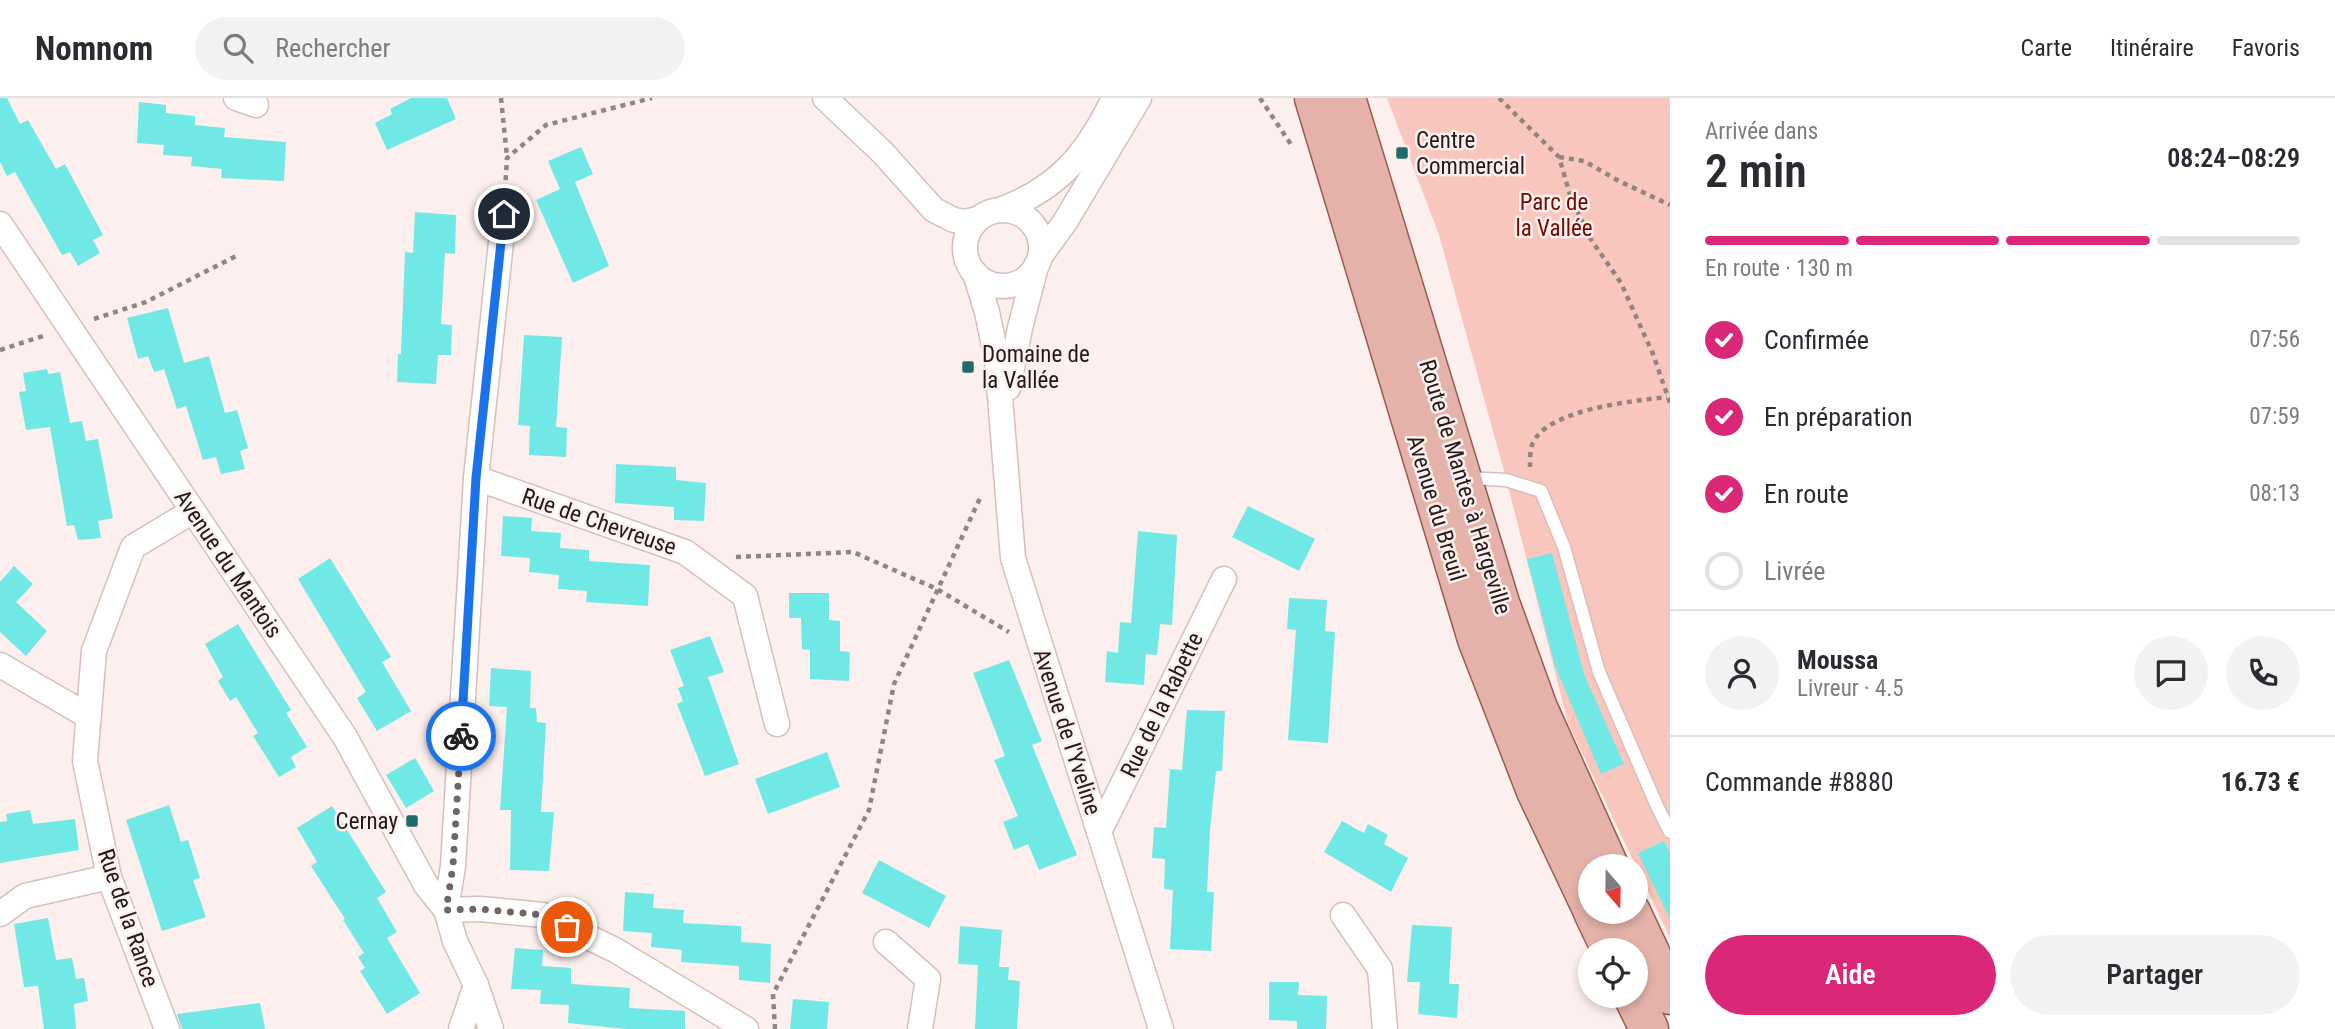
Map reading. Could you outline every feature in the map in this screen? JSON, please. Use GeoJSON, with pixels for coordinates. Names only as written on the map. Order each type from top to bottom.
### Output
{"type":"FeatureCollection","features":[{"type":"Feature","properties":{"kind":"main road","name":"Route de Mantes à Hargeville"},"geometry":{"type":"LineString","coordinates":[[1321,100],[1461,478],[1496,591],[1538,708],[1604,854]]}},
{"type":"Feature","properties":{"kind":"main road","name":"Avenue du Breuil"},"geometry":{"type":"LineString","coordinates":[[1321,100],[1477,639],[1523,760],[1578,879]]}},
{"type":"Feature","properties":{"kind":"main road"},"geometry":{"type":"LineString","coordinates":[[1637,924],[1670,995]]}},
{"type":"Feature","properties":{"kind":"main road"},"geometry":{"type":"LineString","coordinates":[[1639,1008],[1649,1029]]}},
{"type":"Feature","properties":{"kind":"street"},"geometry":{"type":"LineString","coordinates":[[827,99],[883,153],[924,199],[942,215],[965,222],[1022,201],[1068,169],[1087,147],[1114,98]]}},
{"type":"Feature","properties":{"kind":"street","name":"Avenue de l'Yveline"},"geometry":{"type":"LineString","coordinates":[[1002,440],[1014,357],[1039,261],[1139,98]]}},
{"type":"Feature","properties":{"kind":"street"},"geometry":{"type":"LineString","coordinates":[[924,199],[972,268],[985,281],[996,285],[1019,282],[1029,275],[1039,261],[1041,243],[1032,222],[1022,214],[989,215],[970,228],[965,251],[972,268]]}},
{"type":"Feature","properties":{"kind":"street"},"geometry":{"type":"LineString","coordinates":[[491,1029],[476,985],[455,941],[446,910],[453,866],[476,478],[504,214]]}},
{"type":"Feature","properties":{"kind":"street","name":"Avenue du Mantois"},"geometry":{"type":"LineString","coordinates":[[0,225],[345,737],[426,885],[446,910]]}},
{"type":"Feature","properties":{"kind":"street","name":"Avenue de l'Yveline"},"geometry":{"type":"LineString","coordinates":[[972,268],[994,344],[1013,558],[1099,832],[1164,1027]]}},
{"type":"Feature","properties":{"kind":"street","name":"Rue de Chevreuse"},"geometry":{"type":"LineString","coordinates":[[476,478],[685,552],[745,596],[777,724]]}},
{"type":"Feature","properties":{"kind":"street","name":"Rue de la Rance"},"geometry":{"type":"LineString","coordinates":[[167,1029],[109,877],[85,761],[94,651],[133,547],[193,511]]}},
{"type":"Feature","properties":{"kind":"street","name":"Rue de la Rabette"},"geometry":{"type":"LineString","coordinates":[[1099,832],[1224,579]]}},
{"type":"Feature","properties":{"kind":"street"},"geometry":{"type":"LineString","coordinates":[[0,665],[88,716]]}},
{"type":"Feature","properties":{"kind":"street"},"geometry":{"type":"LineString","coordinates":[[0,914],[25,896],[109,877]]}},
{"type":"Feature","properties":{"kind":"street"},"geometry":{"type":"LineString","coordinates":[[446,910],[480,909],[543,915],[615,950],[746,1029]]}},
{"type":"Feature","properties":{"kind":"street"},"geometry":{"type":"LineString","coordinates":[[1343,915],[1380,969],[1385,1029]]}},
{"type":"Feature","properties":{"kind":"street"},"geometry":{"type":"LineString","coordinates":[[886,942],[928,979],[920,1029]]}},
{"type":"Feature","properties":{"kind":"street"},"geometry":{"type":"LineString","coordinates":[[461,1029],[476,985]]}},
{"type":"Feature","properties":{"kind":"lane"},"geometry":{"type":"LineString","coordinates":[[1461,478],[1506,480],[1541,491],[1564,547],[1599,672],[1670,832]]}},
{"type":"Feature","properties":{"kind":"path"},"geometry":{"type":"LineString","coordinates":[[501,98],[507,158],[504,214]]}},
{"type":"Feature","properties":{"kind":"path"},"geometry":{"type":"LineString","coordinates":[[507,158],[546,125],[652,98]]}},
{"type":"Feature","properties":{"kind":"path"},"geometry":{"type":"LineString","coordinates":[[1499,98],[1559,157],[1570,195],[1590,237],[1621,283],[1653,354],[1669,400],[1621,403],[1548,425],[1532,444],[1529,472],[1541,491]]}},
{"type":"Feature","properties":{"kind":"path"},"geometry":{"type":"LineString","coordinates":[[1559,157],[1584,161],[1670,205]]}},
{"type":"Feature","properties":{"kind":"path"},"geometry":{"type":"LineString","coordinates":[[0,350],[146,302],[236,256]]}},
{"type":"Feature","properties":{"kind":"path"},"geometry":{"type":"LineString","coordinates":[[775,1029],[773,994],[869,810],[894,684],[1002,440]]}},
{"type":"Feature","properties":{"kind":"path"},"geometry":{"type":"LineString","coordinates":[[705,567],[727,557],[853,552],[937,589],[1042,653]]}},
{"type":"Feature","properties":{"kind":"green space","name":"Parc de la Vallée"},"geometry":{"type":"Polygon","coordinates":[[[1387,98],[1670,98],[1670,938],[1648,892],[1648,854],[1630,854],[1568,723],[1507,482],[1439,235],[1387,98]]]}},
{"type":"Feature","properties":{"kind":"building"},"geometry":{"type":"Polygon","coordinates":[[[0,98],[7,98],[20,124],[28,120],[56,169],[65,164],[103,235],[93,240],[100,253],[78,266],[70,252],[62,255],[15,172],[7,176],[0,162],[0,98]]]}},
{"type":"Feature","properties":{"kind":"building"},"geometry":{"type":"Polygon","coordinates":[[[411,98],[447,98],[456,119],[387,150],[375,123],[392,114],[390,109],[411,98]]]}},
{"type":"Feature","properties":{"kind":"building"},"geometry":{"type":"Polygon","coordinates":[[[139,102],[166,105],[166,113],[195,116],[195,125],[225,128],[224,137],[286,142],[284,181],[221,178],[222,169],[191,166],[192,157],[163,155],[164,145],[137,143],[139,102]]]}},
{"type":"Feature","properties":{"kind":"building"},"geometry":{"type":"Polygon","coordinates":[[[581,147],[593,174],[575,182],[609,266],[573,283],[536,200],[560,189],[548,161],[581,147]]]}},
{"type":"Feature","properties":{"kind":"building"},"geometry":{"type":"Polygon","coordinates":[[[415,212],[456,215],[455,254],[445,253],[441,324],[452,325],[451,355],[438,355],[436,384],[397,382],[398,354],[401,354],[405,252],[413,253],[415,212]]]}},
{"type":"Feature","properties":{"kind":"building"},"geometry":{"type":"Polygon","coordinates":[[[168,308],[184,363],[209,356],[225,413],[237,410],[248,448],[240,451],[245,469],[221,474],[216,457],[203,460],[186,406],[177,409],[164,369],[154,372],[148,356],[138,359],[127,318],[168,308]]]}},
{"type":"Feature","properties":{"kind":"building"},"geometry":{"type":"Polygon","coordinates":[[[524,335],[562,337],[556,427],[567,428],[566,457],[529,455],[530,426],[518,425],[524,335]]]}},
{"type":"Feature","properties":{"kind":"building"},"geometry":{"type":"Polygon","coordinates":[[[47,369],[48,374],[60,372],[70,423],[82,421],[86,441],[98,439],[113,518],[98,521],[101,538],[78,540],[74,525],[67,526],[50,427],[26,430],[19,392],[26,391],[23,373],[47,369]]]}},
{"type":"Feature","properties":{"kind":"building"},"geometry":{"type":"Polygon","coordinates":[[[616,464],[676,467],[676,480],[706,483],[704,521],[674,520],[674,507],[615,503],[616,464]]]}},
{"type":"Feature","properties":{"kind":"building"},"geometry":{"type":"Polygon","coordinates":[[[1248,506],[1315,539],[1299,571],[1232,537],[1248,506]]]}},
{"type":"Feature","properties":{"kind":"building"},"geometry":{"type":"Polygon","coordinates":[[[503,516],[532,518],[531,531],[561,533],[560,548],[589,550],[589,561],[650,565],[648,606],[586,602],[587,591],[558,589],[559,575],[529,572],[530,558],[501,556],[503,516]]]}},
{"type":"Feature","properties":{"kind":"building"},"geometry":{"type":"Polygon","coordinates":[[[1138,531],[1177,535],[1172,625],[1160,624],[1157,655],[1146,654],[1144,685],[1105,682],[1107,651],[1118,653],[1120,622],[1131,623],[1138,531]]]}},
{"type":"Feature","properties":{"kind":"building"},"geometry":{"type":"Polygon","coordinates":[[[1552,553],[1584,674],[1624,764],[1601,774],[1555,666],[1527,559],[1552,553]]]}},
{"type":"Feature","properties":{"kind":"building"},"geometry":{"type":"Polygon","coordinates":[[[330,558],[391,657],[382,662],[411,711],[377,731],[357,698],[366,692],[298,579],[330,558]]]}},
{"type":"Feature","properties":{"kind":"building"},"geometry":{"type":"Polygon","coordinates":[[[14,566],[33,584],[16,602],[47,631],[26,656],[0,632],[0,582],[14,566]]]}},
{"type":"Feature","properties":{"kind":"building"},"geometry":{"type":"Polygon","coordinates":[[[789,593],[829,593],[829,620],[840,621],[840,651],[850,652],[849,681],[810,679],[810,650],[802,649],[801,618],[789,618],[789,593]]]}},
{"type":"Feature","properties":{"kind":"building"},"geometry":{"type":"Polygon","coordinates":[[[1289,598],[1327,600],[1325,631],[1335,632],[1328,743],[1288,740],[1296,630],[1287,629],[1289,598]]]}},
{"type":"Feature","properties":{"kind":"building"},"geometry":{"type":"Polygon","coordinates":[[[238,624],[291,710],[286,713],[307,747],[291,757],[296,767],[279,777],[253,736],[258,733],[236,697],[230,701],[218,681],[223,677],[205,644],[238,624]]]}},
{"type":"Feature","properties":{"kind":"building"},"geometry":{"type":"Polygon","coordinates":[[[710,636],[724,672],[708,677],[739,764],[705,776],[677,704],[683,701],[678,688],[684,686],[670,650],[710,636]]]}},
{"type":"Feature","properties":{"kind":"building"},"geometry":{"type":"Polygon","coordinates":[[[1009,660],[1042,741],[1032,745],[1077,855],[1039,870],[1028,844],[1014,850],[1003,822],[1018,816],[994,760],[1005,756],[973,673],[1009,660]]]}},
{"type":"Feature","properties":{"kind":"building"},"geometry":{"type":"Polygon","coordinates":[[[491,668],[531,671],[530,708],[536,708],[537,722],[546,723],[541,812],[554,812],[549,871],[510,870],[511,810],[500,810],[507,707],[489,706],[491,668]]]}},
{"type":"Feature","properties":{"kind":"building"},"geometry":{"type":"Polygon","coordinates":[[[1187,710],[1225,711],[1222,771],[1216,771],[1210,830],[1207,892],[1214,892],[1211,951],[1170,949],[1173,890],[1164,889],[1165,859],[1152,858],[1154,827],[1166,828],[1170,769],[1182,770],[1187,710]]]}},
{"type":"Feature","properties":{"kind":"building"},"geometry":{"type":"Polygon","coordinates":[[[827,752],[840,787],[768,814],[755,779],[827,752]]]}},
{"type":"Feature","properties":{"kind":"building"},"geometry":{"type":"Polygon","coordinates":[[[415,758],[434,791],[406,808],[386,775],[415,758]]]}},
{"type":"Feature","properties":{"kind":"building"},"geometry":{"type":"Polygon","coordinates":[[[169,805],[181,842],[188,840],[200,878],[193,880],[206,917],[162,931],[126,820],[169,805]]]}},
{"type":"Feature","properties":{"kind":"building"},"geometry":{"type":"Polygon","coordinates":[[[332,806],[386,892],[377,898],[397,932],[387,938],[420,993],[387,1014],[360,971],[365,968],[358,957],[364,953],[311,866],[317,862],[297,828],[332,806]]]}},
{"type":"Feature","properties":{"kind":"building"},"geometry":{"type":"Polygon","coordinates":[[[30,810],[33,824],[75,819],[79,850],[0,863],[0,822],[7,821],[6,814],[30,810]]]}},
{"type":"Feature","properties":{"kind":"building"},"geometry":{"type":"Polygon","coordinates":[[[1342,821],[1364,833],[1368,824],[1388,835],[1384,844],[1408,858],[1391,892],[1324,852],[1342,821]]]}},
{"type":"Feature","properties":{"kind":"building"},"geometry":{"type":"Polygon","coordinates":[[[1664,841],[1670,853],[1670,919],[1648,874],[1648,854],[1638,853],[1664,841]]]}},
{"type":"Feature","properties":{"kind":"building"},"geometry":{"type":"Polygon","coordinates":[[[879,860],[946,896],[929,928],[862,893],[879,860]]]}},
{"type":"Feature","properties":{"kind":"building"},"geometry":{"type":"Polygon","coordinates":[[[625,892],[654,894],[653,908],[684,910],[683,923],[741,926],[741,942],[771,944],[770,983],[739,980],[739,966],[681,962],[682,950],[651,947],[652,933],[623,931],[625,892]]]}},
{"type":"Feature","properties":{"kind":"building"},"geometry":{"type":"Polygon","coordinates":[[[48,918],[56,960],[72,958],[76,979],[84,978],[88,1001],[74,1004],[76,1029],[44,1029],[38,986],[24,987],[14,924],[48,918]]]}},
{"type":"Feature","properties":{"kind":"building"},"geometry":{"type":"Polygon","coordinates":[[[1412,925],[1452,927],[1449,984],[1459,984],[1457,1018],[1418,1014],[1420,982],[1407,982],[1412,925]]]}},
{"type":"Feature","properties":{"kind":"building"},"geometry":{"type":"Polygon","coordinates":[[[960,926],[1002,930],[999,967],[1009,967],[1008,980],[1020,981],[1017,1029],[975,1029],[978,965],[958,964],[960,926]]]}},
{"type":"Feature","properties":{"kind":"building"},"geometry":{"type":"Polygon","coordinates":[[[515,948],[543,950],[542,966],[571,968],[571,984],[630,988],[629,1008],[685,1011],[685,1029],[626,1029],[568,1023],[569,1005],[540,1004],[541,990],[511,989],[515,948]]]}},
{"type":"Feature","properties":{"kind":"building"},"geometry":{"type":"Polygon","coordinates":[[[1269,982],[1299,982],[1298,995],[1327,996],[1326,1029],[1297,1029],[1297,1021],[1269,1020],[1269,982]]]}},
{"type":"Feature","properties":{"kind":"building"},"geometry":{"type":"Polygon","coordinates":[[[793,999],[829,1002],[827,1029],[790,1029],[793,999]]]}},
{"type":"Feature","properties":{"kind":"building"},"geometry":{"type":"Polygon","coordinates":[[[260,1003],[265,1029],[182,1029],[177,1014],[260,1003]]]}},
{"type":"Feature","properties":{"kind":"way so far"},"geometry":{"type":"LineString","coordinates":[[461,736],[453,866],[446,910],[480,909],[543,915],[567,927]]}},
{"type":"Feature","properties":{"kind":"place","name":"Centre Commercial"},"geometry":{"type":"Point","coordinates":[1402,153]}},
{"type":"Feature","properties":{"kind":"place","name":"Domaine de la Vallée"},"geometry":{"type":"Point","coordinates":[968,367]}},
{"type":"Feature","properties":{"kind":"place","name":"Cernay"},"geometry":{"type":"Point","coordinates":[412,821]}},
{"type":"Feature","properties":{"kind":"route"},"geometry":{"type":"LineString","coordinates":[[461,736],[476,478],[504,214]]}}]}
